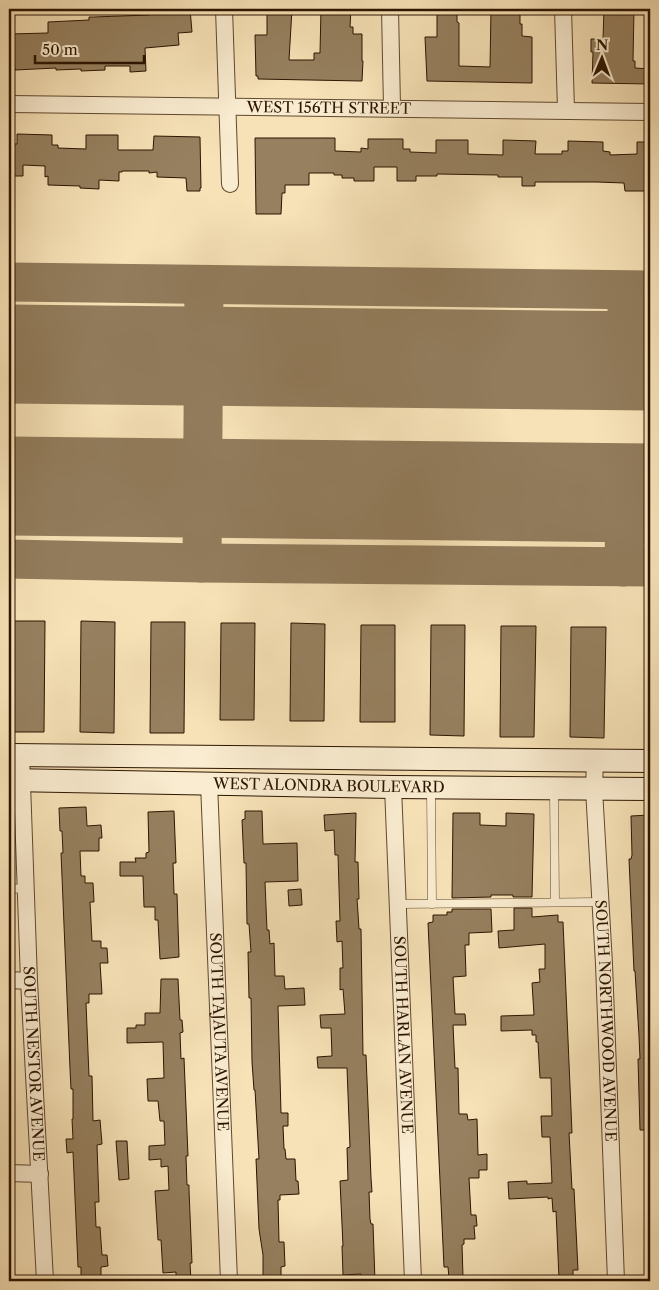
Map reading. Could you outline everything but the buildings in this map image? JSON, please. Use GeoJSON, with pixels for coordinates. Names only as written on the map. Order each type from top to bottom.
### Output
{"type":"FeatureCollection","features":[{"type":"Feature","properties":{"kind":"main road","name":"WEST ALONDRA BOULEVARD"},"geometry":{"type":"LineString","coordinates":[[15,755],[650,760]]}},
{"type":"Feature","properties":{"kind":"main road","name":"WEST ALONDRA BOULEVARD"},"geometry":{"type":"LineString","coordinates":[[16,780],[594,790],[650,789]]}},
{"type":"Feature","properties":{"kind":"street"},"geometry":{"type":"LineString","coordinates":[[224,9],[230,184]]}},
{"type":"Feature","properties":{"kind":"street"},"geometry":{"type":"LineString","coordinates":[[390,9],[392,107]]}},
{"type":"Feature","properties":{"kind":"street"},"geometry":{"type":"LineString","coordinates":[[563,9],[566,110]]}},
{"type":"Feature","properties":{"kind":"street","name":"WEST 156TH STREET"},"geometry":{"type":"LineString","coordinates":[[9,104],[228,108],[392,107],[650,112]]}},
{"type":"Feature","properties":{"kind":"street","name":"SOUTH NESTOR AVENUE"},"geometry":{"type":"LineString","coordinates":[[15,755],[27,888],[29,981],[46,1281]]}},
{"type":"Feature","properties":{"kind":"street","name":"SOUTH NORTHWOOD AVENUE"},"geometry":{"type":"LineString","coordinates":[[595,760],[594,790],[601,902],[616,1281]]}},
{"type":"Feature","properties":{"kind":"street","name":"SOUTH TAJAUTA AVENUE"},"geometry":{"type":"LineString","coordinates":[[209,783],[229,1281]]}},
{"type":"Feature","properties":{"kind":"street","name":"SOUTH HARLAN AVENUE"},"geometry":{"type":"LineString","coordinates":[[393,787],[413,1281]]}},
{"type":"Feature","properties":{"kind":"street"},"geometry":{"type":"LineString","coordinates":[[9,980],[29,981]]}},
{"type":"Feature","properties":{"kind":"street"},"geometry":{"type":"LineString","coordinates":[[9,1173],[40,1174]]}},
{"type":"Feature","properties":{"kind":"lane"},"geometry":{"type":"LineString","coordinates":[[431,787],[432,904]]}},
{"type":"Feature","properties":{"kind":"lane"},"geometry":{"type":"LineString","coordinates":[[554,789],[555,902]]}},
{"type":"Feature","properties":{"kind":"lane"},"geometry":{"type":"LineString","coordinates":[[9,889],[27,888]]}},
{"type":"Feature","properties":{"kind":"lane"},"geometry":{"type":"LineString","coordinates":[[398,904],[601,902]]}},
{"type":"Feature","properties":{"kind":"taxiway"},"geometry":{"type":"LineString","coordinates":[[9,282],[650,290]]}},
{"type":"Feature","properties":{"kind":"taxiway"},"geometry":{"type":"LineString","coordinates":[[202,563],[204,285]]}},
{"type":"Feature","properties":{"kind":"taxiway"},"geometry":{"type":"LineString","coordinates":[[627,291],[627,361]]}},
{"type":"Feature","properties":{"kind":"taxiway"},"geometry":{"type":"LineString","coordinates":[[624,567],[625,493]]}},
{"type":"Feature","properties":{"kind":"taxiway"},"geometry":{"type":"LineString","coordinates":[[9,559],[202,563],[650,567]]}},
{"type":"Feature","properties":{"kind":"runway"},"geometry":{"type":"LineString","coordinates":[[9,354],[650,361]]}},
{"type":"Feature","properties":{"kind":"runway"},"geometry":{"type":"LineString","coordinates":[[9,486],[650,493]]}}]}
